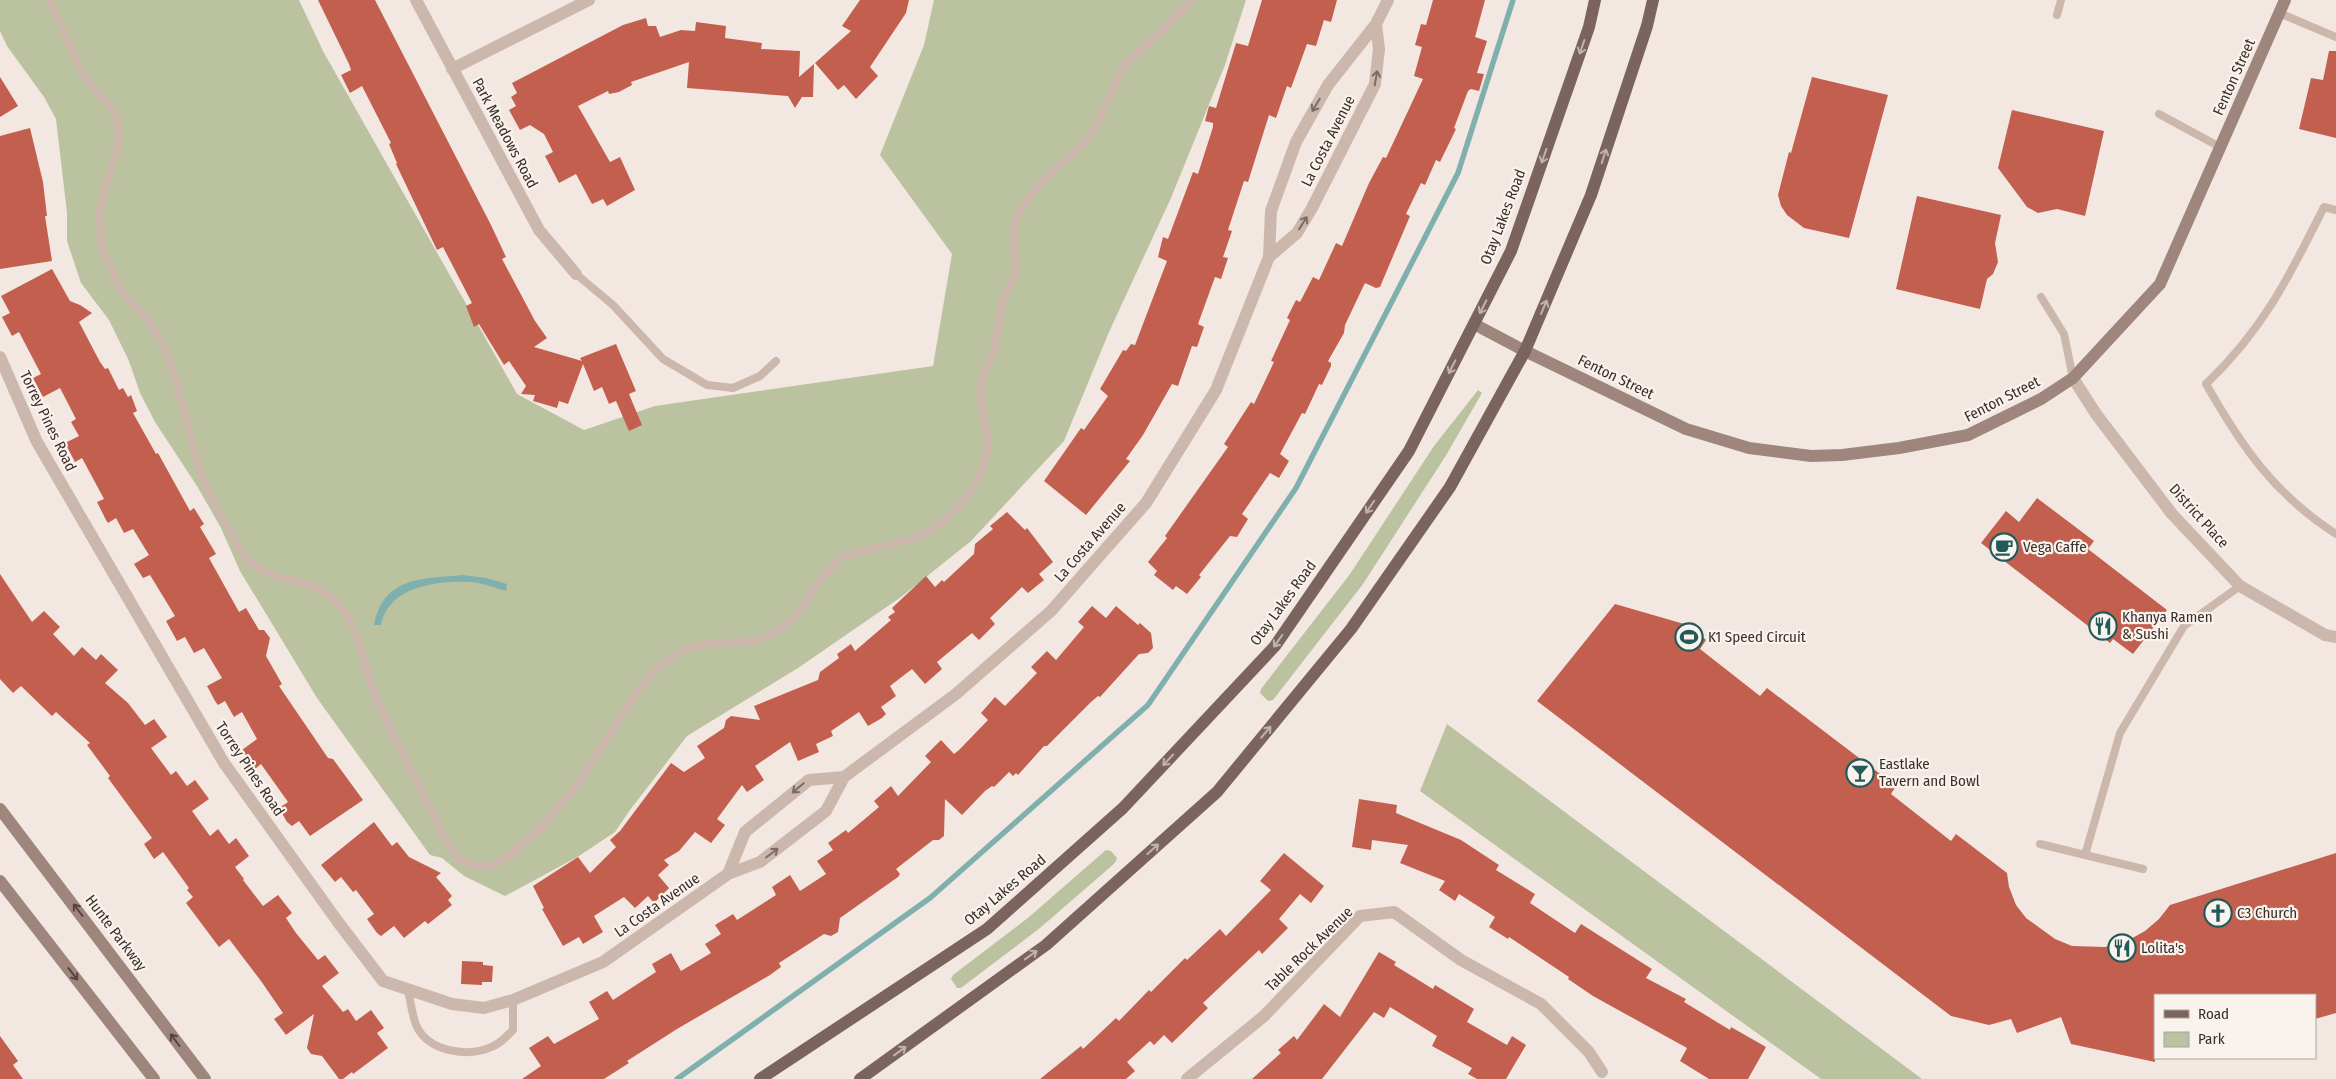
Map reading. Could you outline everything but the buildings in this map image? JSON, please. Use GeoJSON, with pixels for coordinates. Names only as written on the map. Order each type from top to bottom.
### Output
{"type":"FeatureCollection","features":[{"type":"Feature","properties":{"kind":"main road","name":"Otay Lakes Road"},"geometry":{"type":"LineString","coordinates":[[760,1079],[987,929],[1123,808],[1275,646],[1409,451],[1511,251],[1588,27],[1595,0]]}},
{"type":"Feature","properties":{"kind":"main road"},"geometry":{"type":"LineString","coordinates":[[860,1079],[1046,944],[1217,792],[1351,629],[1450,487],[1525,352],[1591,195],[1647,26],[1652,0]]}},
{"type":"Feature","properties":{"kind":"street","name":"Park Meadows Road"},"geometry":{"type":"LineString","coordinates":[[416,0],[539,230],[576,274]]}},
{"type":"Feature","properties":{"kind":"street"},"geometry":{"type":"LineString","coordinates":[[452,69],[589,0]]}},
{"type":"Feature","properties":{"kind":"street","name":"La Costa Avenue"},"geometry":{"type":"LineString","coordinates":[[603,962],[728,874],[760,862],[826,811],[844,777],[956,694],[1051,611],[1146,503],[1216,390],[1269,257],[1272,211],[1296,142],[1328,86],[1376,24],[1388,0]]}},
{"type":"Feature","properties":{"kind":"street","name":"Fenton Street"},"geometry":{"type":"LineString","coordinates":[[1474,324],[1525,352],[1686,429],[1717,440],[1749,448],[1811,456],[1871,453],[1968,435],[2041,399],[2073,378],[2160,284],[2285,0]]}},
{"type":"Feature","properties":{"kind":"street","name":"La Costa Avenue"},"geometry":{"type":"LineString","coordinates":[[1269,257],[1297,233],[1302,225],[1375,84],[1379,49],[1376,24]]}},
{"type":"Feature","properties":{"kind":"street","name":"Torrey Pines Road"},"geometry":{"type":"LineString","coordinates":[[0,357],[37,442],[224,763],[338,922],[383,981],[452,1004],[484,1008],[513,1000],[603,962]]}},
{"type":"Feature","properties":{"kind":"street","name":"District Place"},"geometry":{"type":"LineString","coordinates":[[2073,378],[2096,414],[2172,514],[2240,586],[2326,635],[2336,637]]}},
{"type":"Feature","properties":{"kind":"street"},"geometry":{"type":"LineString","coordinates":[[728,874],[745,832],[809,780],[844,777]]}},
{"type":"Feature","properties":{"kind":"street","name":"Hunte Parkway"},"geometry":{"type":"LineString","coordinates":[[0,809],[204,1079]]}},
{"type":"Feature","properties":{"kind":"street"},"geometry":{"type":"LineString","coordinates":[[0,881],[154,1079]]}},
{"type":"Feature","properties":{"kind":"street","name":"Table Rock Avenue"},"geometry":{"type":"LineString","coordinates":[[1187,1079],[1264,1016],[1360,916],[1394,912],[1461,960],[1541,1004],[1589,1052],[1602,1072]]}},
{"type":"Feature","properties":{"kind":"lane"},"geometry":{"type":"LineString","coordinates":[[49,0],[85,78],[110,106],[117,119],[119,136],[117,149],[104,191],[99,219],[102,248],[121,291],[149,321],[164,346],[200,471],[210,496],[243,555],[251,562],[274,576],[303,581],[325,592],[340,606],[352,624],[376,698],[450,848],[461,860],[474,866],[490,866],[511,855],[542,826],[575,788],[640,687],[664,662],[683,650],[706,644],[754,641],[779,631],[797,614],[818,583],[841,557],[919,537],[946,520],[969,493],[983,469],[988,445],[980,393],[982,378],[995,347],[1003,299],[1015,275],[1014,223],[1038,185],[1082,145],[1096,127],[1125,63],[1157,36],[1191,0]]}},
{"type":"Feature","properties":{"kind":"lane"},"geometry":{"type":"LineString","coordinates":[[2057,15],[2061,0]]}},
{"type":"Feature","properties":{"kind":"lane"},"geometry":{"type":"LineString","coordinates":[[2279,13],[2336,38]]}},
{"type":"Feature","properties":{"kind":"lane"},"geometry":{"type":"LineString","coordinates":[[2159,114],[2220,147]]}},
{"type":"Feature","properties":{"kind":"lane"},"geometry":{"type":"LineString","coordinates":[[2336,210],[2324,208],[2269,310],[2250,337],[2206,384],[2236,436],[2276,485],[2307,515],[2336,534]]}},
{"type":"Feature","properties":{"kind":"lane"},"geometry":{"type":"LineString","coordinates":[[576,274],[613,304],[663,359],[707,385],[733,388],[760,376],[776,361]]}},
{"type":"Feature","properties":{"kind":"lane"},"geometry":{"type":"LineString","coordinates":[[2041,297],[2064,334],[2073,378]]}},
{"type":"Feature","properties":{"kind":"lane"},"geometry":{"type":"LineString","coordinates":[[2085,855],[2120,733],[2184,626],[2240,586]]}},
{"type":"Feature","properties":{"kind":"lane"},"geometry":{"type":"LineString","coordinates":[[2040,844],[2143,868]]}},
{"type":"Feature","properties":{"kind":"lane"},"geometry":{"type":"LineString","coordinates":[[408,990],[417,1027],[427,1040],[438,1046],[472,1053],[489,1048],[502,1041],[513,1030],[513,1000]]}},
{"type":"Feature","properties":{"kind":"green space"},"geometry":{"type":"Polygon","coordinates":[[[0,0],[299,0],[323,51],[517,394],[584,430],[655,406],[933,366],[952,254],[880,155],[924,45],[934,0],[1246,0],[1225,65],[1171,198],[1109,332],[1064,441],[971,541],[901,597],[798,668],[687,736],[615,832],[579,856],[505,896],[464,876],[442,858],[430,855],[317,698],[240,571],[221,528],[197,486],[155,422],[140,393],[129,361],[109,320],[81,283],[67,241],[67,213],[56,119],[44,97],[7,46],[0,31],[0,0]]]}},
{"type":"Feature","properties":{"kind":"green space"},"geometry":{"type":"Polygon","coordinates":[[[1478,390],[1482,393],[1445,457],[1363,584],[1273,700],[1268,701],[1260,693],[1261,689],[1350,574],[1434,446],[1478,390]]]}},
{"type":"Feature","properties":{"kind":"green space"},"geometry":{"type":"Polygon","coordinates":[[[1447,724],[1922,1079],[1821,1079],[1420,791],[1447,724]]]}},
{"type":"Feature","properties":{"kind":"green space"},"geometry":{"type":"Polygon","coordinates":[[[1106,850],[1111,851],[1117,858],[1115,863],[1040,928],[961,988],[957,988],[951,979],[953,975],[1029,917],[1106,850]]]}},
{"type":"Feature","properties":{"kind":"water"},"geometry":{"type":"Polygon","coordinates":[[[463,575],[486,578],[507,584],[506,591],[472,582],[430,584],[416,588],[393,602],[386,612],[381,625],[374,625],[379,609],[386,597],[396,589],[407,583],[419,580],[463,575]]]}},
{"type":"Feature","properties":{"kind":"waterway"},"geometry":{"type":"LineString","coordinates":[[677,1079],[930,898],[1148,705],[1296,488],[1458,173],[1513,0]]}},
{"type":"Feature","properties":{"kind":"place","name":"Vega Caffe"},"geometry":{"type":"Point","coordinates":[2004,547]}},
{"type":"Feature","properties":{"kind":"place","name":"Khanya Ramen & Sushi"},"geometry":{"type":"Point","coordinates":[2103,626]}},
{"type":"Feature","properties":{"kind":"place","name":"K1 Speed Circuit"},"geometry":{"type":"Point","coordinates":[1689,637]}},
{"type":"Feature","properties":{"kind":"place","name":"Eastlake Tavern and Bowl"},"geometry":{"type":"Point","coordinates":[1860,773]}},
{"type":"Feature","properties":{"kind":"place","name":"C3 Church"},"geometry":{"type":"Point","coordinates":[2218,913]}},
{"type":"Feature","properties":{"kind":"place","name":"Lolita's"},"geometry":{"type":"Point","coordinates":[2122,948]}}]}
